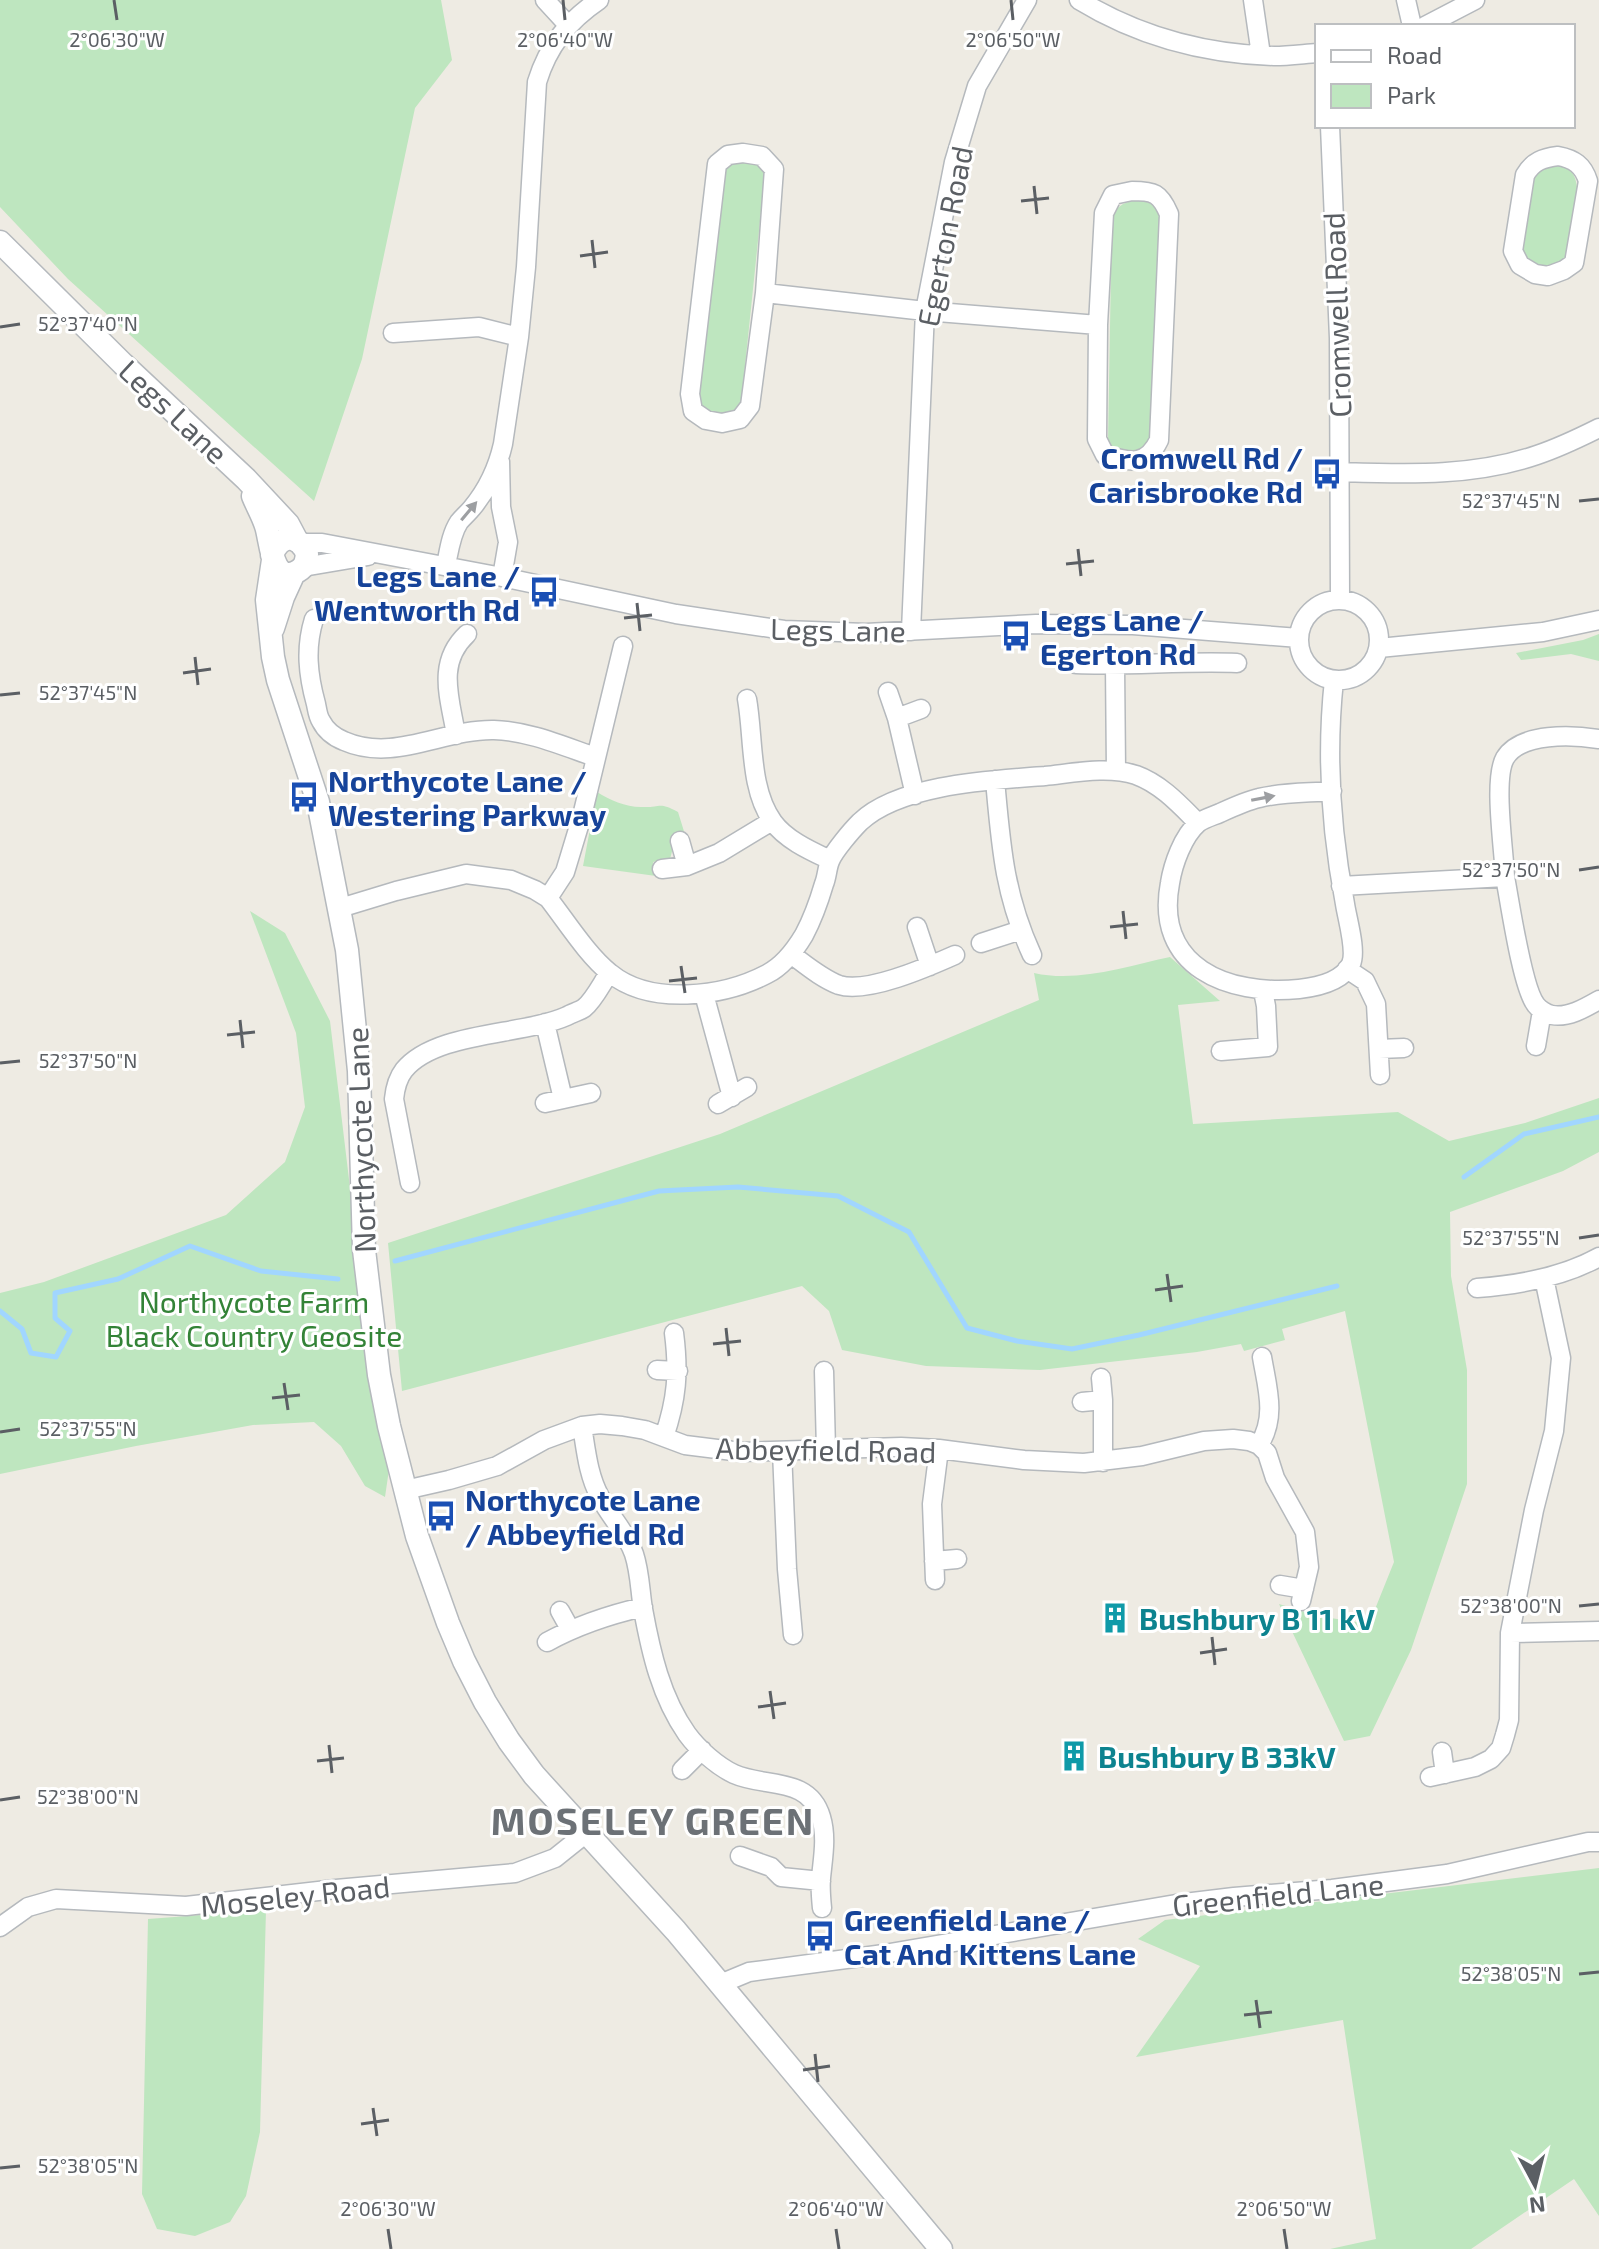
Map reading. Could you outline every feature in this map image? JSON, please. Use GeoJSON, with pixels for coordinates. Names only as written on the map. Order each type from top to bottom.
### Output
{"type":"FeatureCollection","features":[{"type":"Feature","properties":{"kind":"street"},"geometry":{"type":"LineString","coordinates":[[545,0],[568,25]]}},
{"type":"Feature","properties":{"kind":"street"},"geometry":{"type":"LineString","coordinates":[[502,577],[508,542],[501,507],[499,459],[519,337],[533,181],[536,91],[543,62],[554,43],[582,11],[599,0]]}},
{"type":"Feature","properties":{"kind":"street","name":"Egerton Road"},"geometry":{"type":"LineString","coordinates":[[911,631],[925,311],[954,162],[977,86],[1027,0]]}},
{"type":"Feature","properties":{"kind":"street"},"geometry":{"type":"LineString","coordinates":[[1079,0],[1119,22],[1161,38],[1212,50],[1277,56],[1315,53]]}},
{"type":"Feature","properties":{"kind":"street"},"geometry":{"type":"LineString","coordinates":[[1253,0],[1261,55]]}},
{"type":"Feature","properties":{"kind":"street"},"geometry":{"type":"LineString","coordinates":[[1406,0],[1412,24]]}},
{"type":"Feature","properties":{"kind":"street"},"geometry":{"type":"LineString","coordinates":[[1429,24],[1475,0]]}},
{"type":"Feature","properties":{"kind":"street","name":"Cromwell Road"},"geometry":{"type":"LineString","coordinates":[[1330,128],[1339,338],[1340,599]]}},
{"type":"Feature","properties":{"kind":"street"},"geometry":{"type":"LineString","coordinates":[[743,153],[762,156],[774,169],[765,293],[750,406],[740,419],[722,423],[706,420],[693,411],[690,394],[717,164],[728,155],[743,153]]}},
{"type":"Feature","properties":{"kind":"street"},"geometry":{"type":"LineString","coordinates":[[1558,156],[1578,164],[1588,181],[1590,224],[1574,263],[1564,270],[1548,276],[1535,274],[1520,265],[1513,251],[1525,175],[1530,166],[1539,160],[1558,156]]}},
{"type":"Feature","properties":{"kind":"street"},"geometry":{"type":"LineString","coordinates":[[1151,191],[1163,200],[1169,214],[1159,440],[1153,453],[1143,460],[1124,460],[1105,455],[1097,439],[1098,325],[1104,213],[1113,195],[1151,191]]}},
{"type":"Feature","properties":{"kind":"street","name":"Legs Lane"},"geometry":{"type":"LineString","coordinates":[[0,242],[123,364],[246,479],[288,524],[299,542],[322,543],[446,565],[740,625],[827,633],[1036,624],[1133,625],[1299,638]]}},
{"type":"Feature","properties":{"kind":"street"},"geometry":{"type":"LineString","coordinates":[[765,293],[925,311],[1098,325]]}},
{"type":"Feature","properties":{"kind":"street"},"geometry":{"type":"LineString","coordinates":[[393,333],[479,327],[519,337]]}},
{"type":"Feature","properties":{"kind":"street"},"geometry":{"type":"LineString","coordinates":[[1340,472],[1407,474],[1459,472],[1498,466],[1536,455],[1599,428]]}},
{"type":"Feature","properties":{"kind":"street"},"geometry":{"type":"LineString","coordinates":[[446,565],[458,523],[487,486],[499,459]]}},
{"type":"Feature","properties":{"kind":"street","name":"Legs Lane"},"geometry":{"type":"LineString","coordinates":[[246,479],[266,526],[272,557]]}},
{"type":"Feature","properties":{"kind":"street"},"geometry":{"type":"LineString","coordinates":[[286,539],[299,542],[307,554],[299,570],[281,571],[272,557],[276,545],[286,539]]}},
{"type":"Feature","properties":{"kind":"street","name":"Legs Lane"},"geometry":{"type":"LineString","coordinates":[[299,570],[382,554]]}},
{"type":"Feature","properties":{"kind":"street","name":"Northycote Lane"},"geometry":{"type":"LineString","coordinates":[[272,557],[267,600],[273,657],[318,802],[340,908],[356,1020],[362,1222],[379,1375],[405,1490],[428,1571],[478,1688],[509,1741],[534,1775],[676,1931],[941,2249]]}},
{"type":"Feature","properties":{"kind":"street","name":"Northycote Lane"},"geometry":{"type":"LineString","coordinates":[[271,634],[283,597],[299,570]]}},
{"type":"Feature","properties":{"kind":"street"},"geometry":{"type":"LineString","coordinates":[[1340,599],[1366,609],[1375,620],[1380,634],[1379,648],[1373,662],[1363,673],[1349,679],[1334,680],[1312,670],[1300,650],[1299,638],[1303,623],[1312,611],[1325,602],[1340,599]]}},
{"type":"Feature","properties":{"kind":"street"},"geometry":{"type":"LineString","coordinates":[[314,619],[308,637],[311,686],[320,721],[333,736],[369,749],[397,749],[494,730],[523,733],[595,757]]}},
{"type":"Feature","properties":{"kind":"street"},"geometry":{"type":"LineString","coordinates":[[1379,648],[1543,632],[1599,620]]}},
{"type":"Feature","properties":{"kind":"street"},"geometry":{"type":"LineString","coordinates":[[456,735],[447,682],[447,646],[467,634]]}},
{"type":"Feature","properties":{"kind":"street"},"geometry":{"type":"LineString","coordinates":[[548,898],[565,872],[582,816],[610,666],[623,646]]}},
{"type":"Feature","properties":{"kind":"street"},"geometry":{"type":"LineString","coordinates":[[1076,664],[1237,663]]}},
{"type":"Feature","properties":{"kind":"street"},"geometry":{"type":"LineString","coordinates":[[1115,665],[1116,771]]}},
{"type":"Feature","properties":{"kind":"street"},"geometry":{"type":"LineString","coordinates":[[1332,791],[1262,797],[1198,823],[1173,862],[1168,907],[1176,942],[1186,957],[1211,975],[1251,990],[1263,991],[1329,983],[1353,961],[1341,886],[1332,791],[1329,738],[1334,680]]}},
{"type":"Feature","properties":{"kind":"street"},"geometry":{"type":"LineString","coordinates":[[888,692],[915,795]]}},
{"type":"Feature","properties":{"kind":"street"},"geometry":{"type":"LineString","coordinates":[[747,699],[742,725],[757,784],[772,821],[789,837],[830,860]]}},
{"type":"Feature","properties":{"kind":"street"},"geometry":{"type":"LineString","coordinates":[[897,718],[921,709]]}},
{"type":"Feature","properties":{"kind":"street"},"geometry":{"type":"LineString","coordinates":[[1599,739],[1565,737],[1527,741],[1514,747],[1506,757],[1499,779],[1505,877],[1527,986],[1534,1003],[1542,1011],[1553,1015],[1577,1012],[1599,1000]]}},
{"type":"Feature","properties":{"kind":"street"},"geometry":{"type":"LineString","coordinates":[[340,908],[466,874],[511,880],[548,898],[609,973],[624,982],[654,992],[704,994],[729,988],[781,965],[805,933],[824,886],[830,860],[860,822],[888,804],[963,783],[1116,771],[1137,776],[1160,788],[1198,823]]}},
{"type":"Feature","properties":{"kind":"street"},"geometry":{"type":"LineString","coordinates":[[995,780],[1007,887],[1032,955]]}},
{"type":"Feature","properties":{"kind":"street"},"geometry":{"type":"LineString","coordinates":[[662,869],[687,866],[719,853],[772,821]]}},
{"type":"Feature","properties":{"kind":"street"},"geometry":{"type":"LineString","coordinates":[[680,841],[687,866]]}},
{"type":"Feature","properties":{"kind":"street"},"geometry":{"type":"LineString","coordinates":[[1341,886],[1505,877]]}},
{"type":"Feature","properties":{"kind":"street"},"geometry":{"type":"LineString","coordinates":[[917,927],[930,966]]}},
{"type":"Feature","properties":{"kind":"street"},"geometry":{"type":"LineString","coordinates":[[981,943],[1021,930]]}},
{"type":"Feature","properties":{"kind":"street"},"geometry":{"type":"LineString","coordinates":[[791,954],[823,978],[843,986],[865,987],[955,955]]}},
{"type":"Feature","properties":{"kind":"street"},"geometry":{"type":"LineString","coordinates":[[1344,972],[1365,981],[1376,1004],[1380,1075]]}},
{"type":"Feature","properties":{"kind":"street"},"geometry":{"type":"LineString","coordinates":[[410,1183],[413,1152],[394,1099],[403,1071],[418,1058],[443,1046],[474,1036],[545,1023],[584,1008],[609,973]]}},
{"type":"Feature","properties":{"kind":"street"},"geometry":{"type":"LineString","coordinates":[[1221,1051],[1268,1047],[1263,991]]}},
{"type":"Feature","properties":{"kind":"street"},"geometry":{"type":"LineString","coordinates":[[704,994],[733,1096]]}},
{"type":"Feature","properties":{"kind":"street"},"geometry":{"type":"LineString","coordinates":[[1536,1046],[1542,1011]]}},
{"type":"Feature","properties":{"kind":"street"},"geometry":{"type":"LineString","coordinates":[[545,1023],[563,1099]]}},
{"type":"Feature","properties":{"kind":"street"},"geometry":{"type":"LineString","coordinates":[[1379,1049],[1404,1048]]}},
{"type":"Feature","properties":{"kind":"street"},"geometry":{"type":"LineString","coordinates":[[545,1103],[591,1093]]}},
{"type":"Feature","properties":{"kind":"street"},"geometry":{"type":"LineString","coordinates":[[1477,1288],[1519,1285],[1599,1257]]}},
{"type":"Feature","properties":{"kind":"street"},"geometry":{"type":"LineString","coordinates":[[1442,1752],[1438,1775],[1475,1767],[1491,1759],[1501,1748],[1509,1720],[1510,1633],[1534,1510],[1554,1431],[1561,1358],[1544,1278]]}},
{"type":"Feature","properties":{"kind":"street"},"geometry":{"type":"LineString","coordinates":[[664,1437],[676,1399],[678,1371],[674,1333]]}},
{"type":"Feature","properties":{"kind":"street"},"geometry":{"type":"LineString","coordinates":[[1262,1357],[1270,1416],[1265,1436],[1259,1445],[1267,1453],[1275,1478],[1305,1532],[1309,1567],[1303,1595],[1280,1585]]}},
{"type":"Feature","properties":{"kind":"street"},"geometry":{"type":"LineString","coordinates":[[657,1370],[678,1371]]}},
{"type":"Feature","properties":{"kind":"street"},"geometry":{"type":"LineString","coordinates":[[824,1371],[826,1450]]}},
{"type":"Feature","properties":{"kind":"street"},"geometry":{"type":"LineString","coordinates":[[1101,1378],[1103,1462]]}},
{"type":"Feature","properties":{"kind":"street"},"geometry":{"type":"LineString","coordinates":[[1082,1402],[1103,1400]]}},
{"type":"Feature","properties":{"kind":"street","name":"Abbeyfield Road"},"geometry":{"type":"LineString","coordinates":[[405,1490],[497,1466],[544,1440],[582,1426],[600,1424],[645,1430],[685,1445],[715,1450],[741,1452],[901,1447],[1062,1463],[1103,1462],[1142,1456],[1204,1441],[1233,1439],[1259,1445]]}},
{"type":"Feature","properties":{"kind":"street"},"geometry":{"type":"LineString","coordinates":[[582,1426],[587,1459],[600,1498],[630,1543],[635,1557],[657,1672],[680,1723],[702,1750],[733,1773],[797,1788],[809,1796],[821,1815],[824,1830],[822,1908]]}},
{"type":"Feature","properties":{"kind":"street"},"geometry":{"type":"LineString","coordinates":[[935,1580],[932,1504],[939,1449]]}},
{"type":"Feature","properties":{"kind":"street"},"geometry":{"type":"LineString","coordinates":[[782,1451],[793,1635]]}},
{"type":"Feature","properties":{"kind":"street"},"geometry":{"type":"LineString","coordinates":[[934,1561],[957,1559]]}},
{"type":"Feature","properties":{"kind":"street"},"geometry":{"type":"LineString","coordinates":[[547,1642],[597,1618],[643,1607]]}},
{"type":"Feature","properties":{"kind":"street"},"geometry":{"type":"LineString","coordinates":[[560,1611],[570,1629]]}},
{"type":"Feature","properties":{"kind":"street"},"geometry":{"type":"LineString","coordinates":[[1510,1633],[1599,1631]]}},
{"type":"Feature","properties":{"kind":"street"},"geometry":{"type":"LineString","coordinates":[[682,1770],[702,1750]]}},
{"type":"Feature","properties":{"kind":"street","name":"Moseley Road"},"geometry":{"type":"LineString","coordinates":[[0,1927],[28,1907],[56,1899],[186,1906],[515,1873],[555,1858],[585,1834]]}},
{"type":"Feature","properties":{"kind":"street","name":"Greenfield Lane"},"geometry":{"type":"LineString","coordinates":[[720,1984],[749,1972],[884,1954],[1176,1904],[1447,1874],[1599,1842]]}},
{"type":"Feature","properties":{"kind":"street"},"geometry":{"type":"LineString","coordinates":[[740,1856],[771,1867],[781,1877],[821,1881]]}},
{"type":"Feature","properties":{"kind":"green space"},"geometry":{"type":"Polygon","coordinates":[[[0,0],[441,0],[452,60],[415,108],[362,359],[314,501],[68,279],[0,207],[0,0]]]}},
{"type":"Feature","properties":{"kind":"green space"},"geometry":{"type":"Polygon","coordinates":[[[731,162],[757,164],[765,173],[741,405],[732,411],[718,413],[703,410],[697,400],[722,171],[731,162]]]}},
{"type":"Feature","properties":{"kind":"green space"},"geometry":{"type":"Polygon","coordinates":[[[1553,164],[1564,166],[1573,174],[1577,198],[1574,227],[1564,263],[1552,271],[1524,262],[1520,238],[1534,171],[1553,164]]]}},
{"type":"Feature","properties":{"kind":"green space"},"geometry":{"type":"Polygon","coordinates":[[[1137,199],[1156,205],[1160,220],[1151,442],[1142,452],[1113,451],[1108,442],[1112,212],[1137,199]]]}},
{"type":"Feature","properties":{"kind":"green space"},"geometry":{"type":"Polygon","coordinates":[[[1599,634],[1599,661],[1571,654],[1521,660],[1516,653],[1583,640],[1599,634]]]}},
{"type":"Feature","properties":{"kind":"green space"},"geometry":{"type":"Polygon","coordinates":[[[597,792],[629,806],[663,806],[678,812],[687,841],[674,844],[670,859],[653,862],[656,876],[583,866],[597,792]]]}},
{"type":"Feature","properties":{"kind":"green space","name":"Northycote Farm Black Country Geosite"},"geometry":{"type":"Polygon","coordinates":[[[250,911],[285,933],[330,1021],[351,1196],[361,1316],[392,1449],[385,1497],[365,1486],[341,1446],[314,1422],[253,1425],[0,1474],[0,1293],[44,1282],[226,1215],[285,1162],[305,1107],[296,1033],[250,911]]]}},
{"type":"Feature","properties":{"kind":"green space"},"geometry":{"type":"Polygon","coordinates":[[[1170,957],[1220,1001],[1178,1005],[1193,1124],[1398,1112],[1449,1141],[1525,1123],[1599,1098],[1599,1152],[1563,1171],[1450,1212],[1451,1276],[1467,1370],[1467,1484],[1411,1650],[1370,1736],[1344,1741],[1279,1604],[1318,1616],[1369,1624],[1394,1562],[1345,1311],[1282,1329],[1285,1340],[1244,1351],[1241,1344],[1040,1370],[926,1366],[842,1350],[829,1311],[802,1286],[402,1391],[388,1243],[720,1134],[1039,1000],[1034,973],[1085,975],[1170,957]]]}},
{"type":"Feature","properties":{"kind":"green space"},"geometry":{"type":"Polygon","coordinates":[[[1599,1868],[1599,2216],[1574,2179],[1471,2249],[1330,2249],[1376,2239],[1343,2020],[1136,2057],[1200,1966],[1138,1939],[1165,1920],[1599,1868]]]}},
{"type":"Feature","properties":{"kind":"green space"},"geometry":{"type":"Polygon","coordinates":[[[266,1910],[260,2132],[246,2196],[230,2222],[195,2236],[157,2229],[142,2194],[148,1919],[266,1910]]]}},
{"type":"Feature","properties":{"kind":"waterway"},"geometry":{"type":"LineString","coordinates":[[1464,1177],[1524,1134],[1599,1117]]}},
{"type":"Feature","properties":{"kind":"waterway"},"geometry":{"type":"LineString","coordinates":[[395,1261],[659,1191],[738,1187],[838,1196],[909,1232],[967,1328],[1017,1341],[1072,1349],[1337,1286]]}},
{"type":"Feature","properties":{"kind":"waterway"},"geometry":{"type":"LineString","coordinates":[[0,1311],[22,1329],[31,1353],[56,1357],[70,1331],[55,1318],[55,1293],[118,1279],[190,1246],[261,1271],[338,1279]]}},
{"type":"Feature","properties":{"kind":"place","name":"Cromwell Rd / Carisbrooke Rd"},"geometry":{"type":"Point","coordinates":[1327,474]}},
{"type":"Feature","properties":{"kind":"place","name":"Legs Lane / Wentworth Rd"},"geometry":{"type":"Point","coordinates":[544,592]}},
{"type":"Feature","properties":{"kind":"place","name":"Legs Lane / Egerton Rd"},"geometry":{"type":"Point","coordinates":[1016,636]}},
{"type":"Feature","properties":{"kind":"place","name":"Northycote Lane / Westering Parkway"},"geometry":{"type":"Point","coordinates":[304,797]}},
{"type":"Feature","properties":{"kind":"place","name":"Northycote Lane / Abbeyfield Rd"},"geometry":{"type":"Point","coordinates":[441,1516]}},
{"type":"Feature","properties":{"kind":"place","name":"Bushbury B 11 kV"},"geometry":{"type":"Point","coordinates":[1115,1618]}},
{"type":"Feature","properties":{"kind":"place","name":"Bushbury B 33kV"},"geometry":{"type":"Point","coordinates":[1074,1756]}},
{"type":"Feature","properties":{"kind":"place","name":"Greenfield Lane / Cat And Kittens Lane"},"geometry":{"type":"Point","coordinates":[820,1936]}},
{"type":"Feature","properties":{"kind":"district","name":"MOSELEY GREEN"},"geometry":{"type":"Point","coordinates":[653,1820]}}]}
